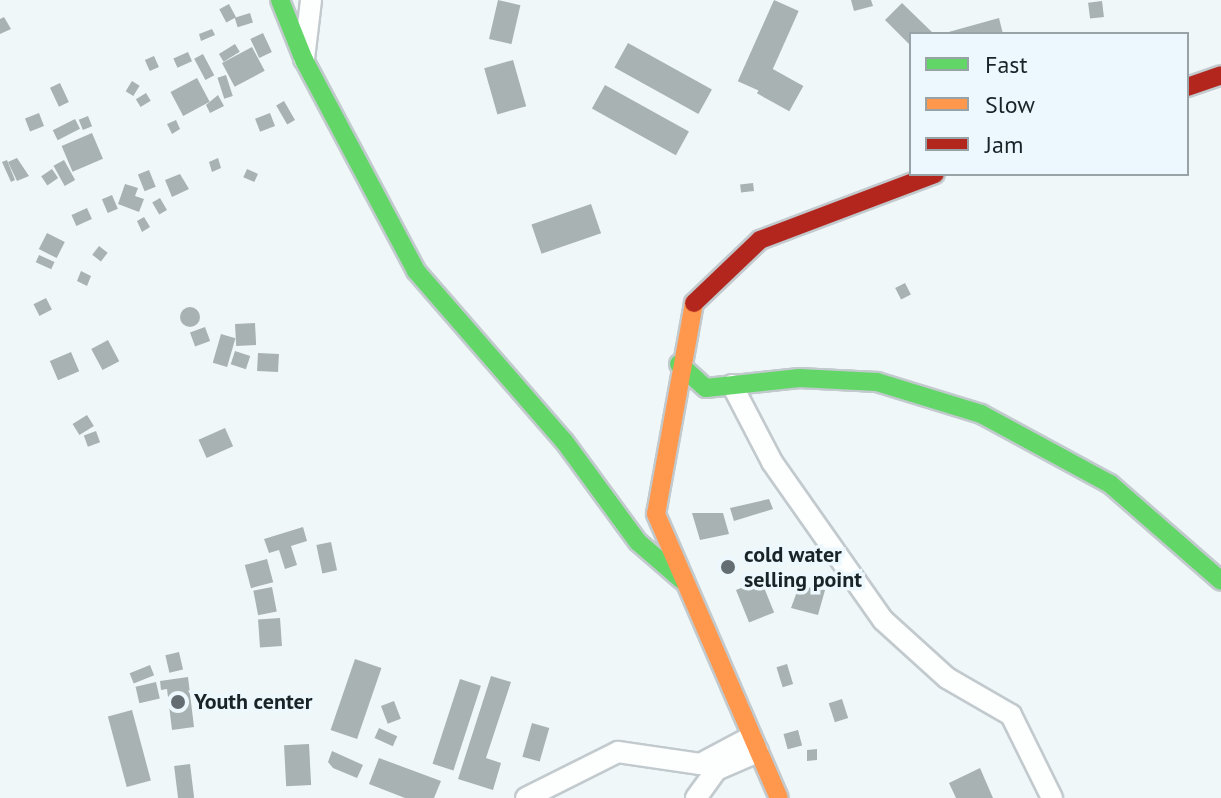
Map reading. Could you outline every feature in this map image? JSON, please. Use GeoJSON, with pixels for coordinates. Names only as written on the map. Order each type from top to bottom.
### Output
{"type":"FeatureCollection","features":[{"type":"Feature","properties":{"kind":"street"},"geometry":{"type":"LineString","coordinates":[[280,0],[304,60],[416,271],[564,441],[638,542],[686,583]]}},
{"type":"Feature","properties":{"kind":"street"},"geometry":{"type":"LineString","coordinates":[[304,60],[311,0]]}},
{"type":"Feature","properties":{"kind":"street"},"geometry":{"type":"LineString","coordinates":[[1189,86],[1221,75]]}},
{"type":"Feature","properties":{"kind":"street"},"geometry":{"type":"LineString","coordinates":[[779,798],[656,514],[679,364],[694,302],[760,240],[930,176]]}},
{"type":"Feature","properties":{"kind":"street"},"geometry":{"type":"LineString","coordinates":[[679,364],[706,388],[799,378],[877,382],[981,414],[1110,484],[1221,581]]}},
{"type":"Feature","properties":{"kind":"street"},"geometry":{"type":"LineString","coordinates":[[732,385],[772,462],[883,620],[947,678],[1011,715],[1052,798]]}},
{"type":"Feature","properties":{"kind":"street"},"geometry":{"type":"LineString","coordinates":[[526,798],[618,752],[700,764],[754,744]]}},
{"type":"Feature","properties":{"kind":"street"},"geometry":{"type":"LineString","coordinates":[[696,798],[716,770],[754,744]]}},
{"type":"Feature","properties":{"kind":"building"},"geometry":{"type":"Polygon","coordinates":[[[498,0],[520,5],[511,44],[489,39],[498,0]]]}},
{"type":"Feature","properties":{"kind":"building"},"geometry":{"type":"Polygon","coordinates":[[[774,0],[799,11],[762,92],[738,81],[774,0]]]}},
{"type":"Feature","properties":{"kind":"building"},"geometry":{"type":"Polygon","coordinates":[[[851,0],[871,0],[873,6],[854,11],[851,0]]]}},
{"type":"Feature","properties":{"kind":"building"},"geometry":{"type":"Polygon","coordinates":[[[1102,1],[1104,17],[1090,19],[1088,3],[1102,1]]]}},
{"type":"Feature","properties":{"kind":"building"},"geometry":{"type":"Polygon","coordinates":[[[902,3],[932,32],[909,32],[909,44],[885,20],[902,3]]]}},
{"type":"Feature","properties":{"kind":"building"},"geometry":{"type":"Polygon","coordinates":[[[229,4],[236,17],[226,22],[219,9],[229,4]]]}},
{"type":"Feature","properties":{"kind":"building"},"geometry":{"type":"Polygon","coordinates":[[[250,13],[253,23],[238,27],[235,18],[250,13]]]}},
{"type":"Feature","properties":{"kind":"building"},"geometry":{"type":"Polygon","coordinates":[[[4,17],[11,29],[0,34],[0,19],[4,17]]]}},
{"type":"Feature","properties":{"kind":"building"},"geometry":{"type":"Polygon","coordinates":[[[999,18],[1002,32],[949,32],[999,18]]]}},
{"type":"Feature","properties":{"kind":"building"},"geometry":{"type":"Polygon","coordinates":[[[212,29],[215,35],[201,41],[199,34],[212,29]]]}},
{"type":"Feature","properties":{"kind":"building"},"geometry":{"type":"Polygon","coordinates":[[[263,33],[272,52],[259,58],[250,39],[263,33]]]}},
{"type":"Feature","properties":{"kind":"building"},"geometry":{"type":"Polygon","coordinates":[[[628,43],[712,90],[698,114],[614,67],[628,43]]]}},
{"type":"Feature","properties":{"kind":"building"},"geometry":{"type":"Polygon","coordinates":[[[235,44],[240,52],[224,62],[219,54],[235,44]]]}},
{"type":"Feature","properties":{"kind":"building"},"geometry":{"type":"Polygon","coordinates":[[[252,47],[265,71],[235,87],[222,63],[252,47]]]}},
{"type":"Feature","properties":{"kind":"building"},"geometry":{"type":"Polygon","coordinates":[[[188,52],[192,61],[177,68],[173,59],[188,52]]]}},
{"type":"Feature","properties":{"kind":"building"},"geometry":{"type":"Polygon","coordinates":[[[203,54],[214,75],[205,80],[194,59],[203,54]]]}},
{"type":"Feature","properties":{"kind":"building"},"geometry":{"type":"Polygon","coordinates":[[[154,56],[159,67],[150,71],[145,60],[154,56]]]}},
{"type":"Feature","properties":{"kind":"building"},"geometry":{"type":"Polygon","coordinates":[[[513,60],[526,106],[497,114],[484,68],[513,60]]]}},
{"type":"Feature","properties":{"kind":"building"},"geometry":{"type":"Polygon","coordinates":[[[771,68],[803,86],[789,111],[757,93],[771,68]]]}},
{"type":"Feature","properties":{"kind":"building"},"geometry":{"type":"Polygon","coordinates":[[[226,75],[233,96],[224,99],[217,78],[226,75]]]}},
{"type":"Feature","properties":{"kind":"building"},"geometry":{"type":"Polygon","coordinates":[[[197,78],[210,102],[183,116],[171,92],[197,78]]]}},
{"type":"Feature","properties":{"kind":"building"},"geometry":{"type":"Polygon","coordinates":[[[132,81],[140,86],[133,96],[126,91],[132,81]]]}},
{"type":"Feature","properties":{"kind":"building"},"geometry":{"type":"Polygon","coordinates":[[[60,83],[69,102],[59,107],[50,88],[60,83]]]}},
{"type":"Feature","properties":{"kind":"building"},"geometry":{"type":"Polygon","coordinates":[[[605,85],[689,132],[676,155],[592,109],[605,85]]]}},
{"type":"Feature","properties":{"kind":"building"},"geometry":{"type":"Polygon","coordinates":[[[146,93],[151,101],[141,107],[136,99],[146,93]]]}},
{"type":"Feature","properties":{"kind":"building"},"geometry":{"type":"Polygon","coordinates":[[[218,95],[224,106],[210,113],[206,105],[218,95]]]}},
{"type":"Feature","properties":{"kind":"building"},"geometry":{"type":"Polygon","coordinates":[[[284,101],[295,120],[287,125],[276,106],[284,101]]]}},
{"type":"Feature","properties":{"kind":"building"},"geometry":{"type":"Polygon","coordinates":[[[39,113],[44,126],[30,131],[25,118],[39,113]]]}},
{"type":"Feature","properties":{"kind":"building"},"geometry":{"type":"Polygon","coordinates":[[[270,113],[275,126],[260,132],[255,119],[270,113]]]}},
{"type":"Feature","properties":{"kind":"building"},"geometry":{"type":"Polygon","coordinates":[[[88,116],[92,126],[83,130],[79,120],[88,116]]]}},
{"type":"Feature","properties":{"kind":"building"},"geometry":{"type":"Polygon","coordinates":[[[75,119],[80,129],[58,140],[53,130],[75,119]]]}},
{"type":"Feature","properties":{"kind":"building"},"geometry":{"type":"Polygon","coordinates":[[[176,120],[180,129],[172,134],[167,124],[176,120]]]}},
{"type":"Feature","properties":{"kind":"building"},"geometry":{"type":"Polygon","coordinates":[[[92,133],[103,159],[73,172],[62,146],[92,133]]]}},
{"type":"Feature","properties":{"kind":"building"},"geometry":{"type":"Polygon","coordinates":[[[17,158],[29,176],[17,181],[8,162],[17,158]]]}},
{"type":"Feature","properties":{"kind":"building"},"geometry":{"type":"Polygon","coordinates":[[[218,158],[221,168],[212,172],[209,162],[218,158]]]}},
{"type":"Feature","properties":{"kind":"building"},"geometry":{"type":"Polygon","coordinates":[[[7,160],[15,180],[11,182],[2,162],[7,160]]]}},
{"type":"Feature","properties":{"kind":"building"},"geometry":{"type":"Polygon","coordinates":[[[64,160],[75,180],[65,186],[54,166],[64,160]]]}},
{"type":"Feature","properties":{"kind":"building"},"geometry":{"type":"Polygon","coordinates":[[[52,169],[58,178],[47,185],[41,176],[52,169]]]}},
{"type":"Feature","properties":{"kind":"building"},"geometry":{"type":"Polygon","coordinates":[[[247,169],[258,174],[254,182],[243,177],[247,169]]]}},
{"type":"Feature","properties":{"kind":"building"},"geometry":{"type":"Polygon","coordinates":[[[149,170],[156,187],[145,191],[138,174],[149,170]]]}},
{"type":"Feature","properties":{"kind":"building"},"geometry":{"type":"Polygon","coordinates":[[[180,174],[189,189],[172,197],[165,180],[180,174]]]}},
{"type":"Feature","properties":{"kind":"building"},"geometry":{"type":"Polygon","coordinates":[[[753,183],[754,191],[741,193],[740,185],[753,183]]]}},
{"type":"Feature","properties":{"kind":"building"},"geometry":{"type":"Polygon","coordinates":[[[125,184],[138,188],[135,196],[144,199],[139,212],[118,204],[125,184]]]}},
{"type":"Feature","properties":{"kind":"building"},"geometry":{"type":"Polygon","coordinates":[[[112,195],[118,209],[108,213],[102,199],[112,195]]]}},
{"type":"Feature","properties":{"kind":"building"},"geometry":{"type":"Polygon","coordinates":[[[160,198],[167,210],[159,215],[152,202],[160,198]]]}},
{"type":"Feature","properties":{"kind":"building"},"geometry":{"type":"Polygon","coordinates":[[[591,204],[601,233],[542,254],[531,225],[591,204]]]}},
{"type":"Feature","properties":{"kind":"building"},"geometry":{"type":"Polygon","coordinates":[[[87,208],[92,219],[76,226],[71,215],[87,208]]]}},
{"type":"Feature","properties":{"kind":"building"},"geometry":{"type":"Polygon","coordinates":[[[144,217],[150,227],[142,232],[137,221],[144,217]]]}},
{"type":"Feature","properties":{"kind":"building"},"geometry":{"type":"Polygon","coordinates":[[[47,233],[65,242],[57,258],[39,249],[47,233]]]}},
{"type":"Feature","properties":{"kind":"building"},"geometry":{"type":"Polygon","coordinates":[[[99,246],[108,253],[101,261],[92,255],[99,246]]]}},
{"type":"Feature","properties":{"kind":"building"},"geometry":{"type":"Polygon","coordinates":[[[39,255],[55,262],[51,269],[36,262],[39,255]]]}},
{"type":"Feature","properties":{"kind":"building"},"geometry":{"type":"Polygon","coordinates":[[[81,271],[91,276],[87,286],[77,281],[81,271]]]}},
{"type":"Feature","properties":{"kind":"building"},"geometry":{"type":"Polygon","coordinates":[[[905,283],[911,295],[901,300],[895,288],[905,283]]]}},
{"type":"Feature","properties":{"kind":"building"},"geometry":{"type":"Polygon","coordinates":[[[46,298],[52,310],[39,316],[34,304],[46,298]]]}},
{"type":"Feature","properties":{"kind":"building"},"geometry":{"type":"Polygon","coordinates":[[[190,307],[197,310],[200,317],[197,324],[190,327],[183,324],[180,317],[183,310],[190,307]]]}},
{"type":"Feature","properties":{"kind":"building"},"geometry":{"type":"Polygon","coordinates":[[[255,323],[256,345],[236,346],[235,324],[255,323]]]}},
{"type":"Feature","properties":{"kind":"building"},"geometry":{"type":"Polygon","coordinates":[[[205,327],[210,341],[195,347],[190,332],[205,327]]]}},
{"type":"Feature","properties":{"kind":"building"},"geometry":{"type":"Polygon","coordinates":[[[221,334],[235,338],[227,367],[213,363],[221,334]]]}},
{"type":"Feature","properties":{"kind":"building"},"geometry":{"type":"Polygon","coordinates":[[[108,340],[119,361],[102,370],[91,349],[108,340]]]}},
{"type":"Feature","properties":{"kind":"building"},"geometry":{"type":"Polygon","coordinates":[[[235,351],[250,356],[246,369],[231,364],[235,351]]]}},
{"type":"Feature","properties":{"kind":"building"},"geometry":{"type":"Polygon","coordinates":[[[71,352],[79,371],[58,380],[50,361],[71,352]]]}},
{"type":"Feature","properties":{"kind":"building"},"geometry":{"type":"Polygon","coordinates":[[[258,353],[279,354],[278,372],[257,371],[258,353]]]}},
{"type":"Feature","properties":{"kind":"building"},"geometry":{"type":"Polygon","coordinates":[[[87,415],[94,426],[79,435],[73,424],[87,415]]]}},
{"type":"Feature","properties":{"kind":"building"},"geometry":{"type":"Polygon","coordinates":[[[225,428],[233,446],[207,458],[199,440],[225,428]]]}},
{"type":"Feature","properties":{"kind":"building"},"geometry":{"type":"Polygon","coordinates":[[[96,431],[100,442],[88,447],[84,435],[96,431]]]}},
{"type":"Feature","properties":{"kind":"building"},"geometry":{"type":"Polygon","coordinates":[[[769,499],[773,509],[734,521],[730,508],[769,499]]]}},
{"type":"Feature","properties":{"kind":"building"},"geometry":{"type":"Polygon","coordinates":[[[692,513],[723,513],[729,534],[700,540],[692,513]]]}},
{"type":"Feature","properties":{"kind":"building"},"geometry":{"type":"Polygon","coordinates":[[[303,527],[307,541],[291,546],[297,565],[285,569],[279,550],[269,553],[264,539],[303,527]]]}},
{"type":"Feature","properties":{"kind":"building"},"geometry":{"type":"Polygon","coordinates":[[[331,542],[337,570],[322,573],[316,545],[331,542]]]}},
{"type":"Feature","properties":{"kind":"building"},"geometry":{"type":"Polygon","coordinates":[[[267,559],[273,582],[251,588],[245,565],[267,559]]]}},
{"type":"Feature","properties":{"kind":"building"},"geometry":{"type":"Polygon","coordinates":[[[761,580],[774,612],[749,623],[736,590],[761,580]]]}},
{"type":"Feature","properties":{"kind":"building"},"geometry":{"type":"Polygon","coordinates":[[[799,586],[825,590],[818,615],[791,608],[799,586]]]}},
{"type":"Feature","properties":{"kind":"building"},"geometry":{"type":"Polygon","coordinates":[[[272,587],[277,612],[258,615],[253,591],[272,587]]]}},
{"type":"Feature","properties":{"kind":"building"},"geometry":{"type":"Polygon","coordinates":[[[280,618],[282,646],[260,647],[258,620],[280,618]]]}},
{"type":"Feature","properties":{"kind":"building"},"geometry":{"type":"Polygon","coordinates":[[[179,652],[183,670],[169,673],[165,655],[179,652]]]}},
{"type":"Feature","properties":{"kind":"building"},"geometry":{"type":"Polygon","coordinates":[[[355,659],[381,668],[357,739],[331,730],[355,659]]]}},
{"type":"Feature","properties":{"kind":"building"},"geometry":{"type":"Polygon","coordinates":[[[787,664],[793,684],[783,687],[776,667],[787,664]]]}},
{"type":"Feature","properties":{"kind":"building"},"geometry":{"type":"Polygon","coordinates":[[[150,665],[154,675],[134,683],[130,673],[150,665]]]}},
{"type":"Feature","properties":{"kind":"building"},"geometry":{"type":"Polygon","coordinates":[[[491,676],[511,682],[486,758],[501,763],[493,790],[458,779],[491,676]]]}},
{"type":"Feature","properties":{"kind":"building"},"geometry":{"type":"Polygon","coordinates":[[[188,677],[194,727],[172,730],[167,689],[161,690],[160,681],[188,677]]]}},
{"type":"Feature","properties":{"kind":"building"},"geometry":{"type":"Polygon","coordinates":[[[460,679],[481,686],[453,770],[432,764],[460,679]]]}},
{"type":"Feature","properties":{"kind":"building"},"geometry":{"type":"Polygon","coordinates":[[[156,682],[160,699],[139,703],[136,687],[156,682]]]}},
{"type":"Feature","properties":{"kind":"building"},"geometry":{"type":"Polygon","coordinates":[[[842,699],[848,718],[835,722],[829,703],[842,699]]]}},
{"type":"Feature","properties":{"kind":"building"},"geometry":{"type":"Polygon","coordinates":[[[394,701],[401,719],[388,724],[381,706],[394,701]]]}},
{"type":"Feature","properties":{"kind":"building"},"geometry":{"type":"Polygon","coordinates":[[[132,710],[151,781],[127,787],[108,716],[132,710]]]}},
{"type":"Feature","properties":{"kind":"building"},"geometry":{"type":"Polygon","coordinates":[[[532,723],[549,728],[540,762],[522,757],[532,723]]]}},
{"type":"Feature","properties":{"kind":"building"},"geometry":{"type":"Polygon","coordinates":[[[379,728],[397,736],[393,746],[375,738],[379,728]]]}},
{"type":"Feature","properties":{"kind":"building"},"geometry":{"type":"Polygon","coordinates":[[[798,730],[802,745],[788,749],[784,734],[798,730]]]}},
{"type":"Feature","properties":{"kind":"building"},"geometry":{"type":"Polygon","coordinates":[[[309,744],[311,785],[286,786],[284,745],[309,744]]]}},
{"type":"Feature","properties":{"kind":"building"},"geometry":{"type":"Polygon","coordinates":[[[817,749],[817,760],[807,761],[807,750],[817,749]]]}},
{"type":"Feature","properties":{"kind":"building"},"geometry":{"type":"Polygon","coordinates":[[[332,751],[363,765],[357,778],[333,768],[328,762],[332,751]]]}},
{"type":"Feature","properties":{"kind":"building"},"geometry":{"type":"Polygon","coordinates":[[[379,758],[441,781],[434,798],[405,798],[369,784],[379,758]]]}},
{"type":"Feature","properties":{"kind":"building"},"geometry":{"type":"Polygon","coordinates":[[[190,764],[194,798],[178,798],[174,766],[190,764]]]}},
{"type":"Feature","properties":{"kind":"building"},"geometry":{"type":"Polygon","coordinates":[[[980,768],[993,798],[956,798],[949,783],[980,768]]]}},
{"type":"Feature","properties":{"kind":"traffic: fast"},"geometry":{"type":"LineString","coordinates":[[280,0],[304,60],[416,271],[564,441],[638,542],[682,580]]}},
{"type":"Feature","properties":{"kind":"traffic: fast"},"geometry":{"type":"LineString","coordinates":[[679,364],[706,388],[799,378],[877,382],[981,414],[1110,484],[1221,581]]}},
{"type":"Feature","properties":{"kind":"traffic: slow"},"geometry":{"type":"LineString","coordinates":[[694,303],[656,514],[779,798]]}},
{"type":"Feature","properties":{"kind":"traffic: jam"},"geometry":{"type":"LineString","coordinates":[[1189,86],[1221,75]]}},
{"type":"Feature","properties":{"kind":"traffic: jam"},"geometry":{"type":"LineString","coordinates":[[694,303],[760,240],[930,176]]}},
{"type":"Feature","properties":{"kind":"place","name":"cold water selling point"},"geometry":{"type":"Point","coordinates":[728,567]}},
{"type":"Feature","properties":{"kind":"place","name":"Youth center"},"geometry":{"type":"Point","coordinates":[178,702]}}]}
